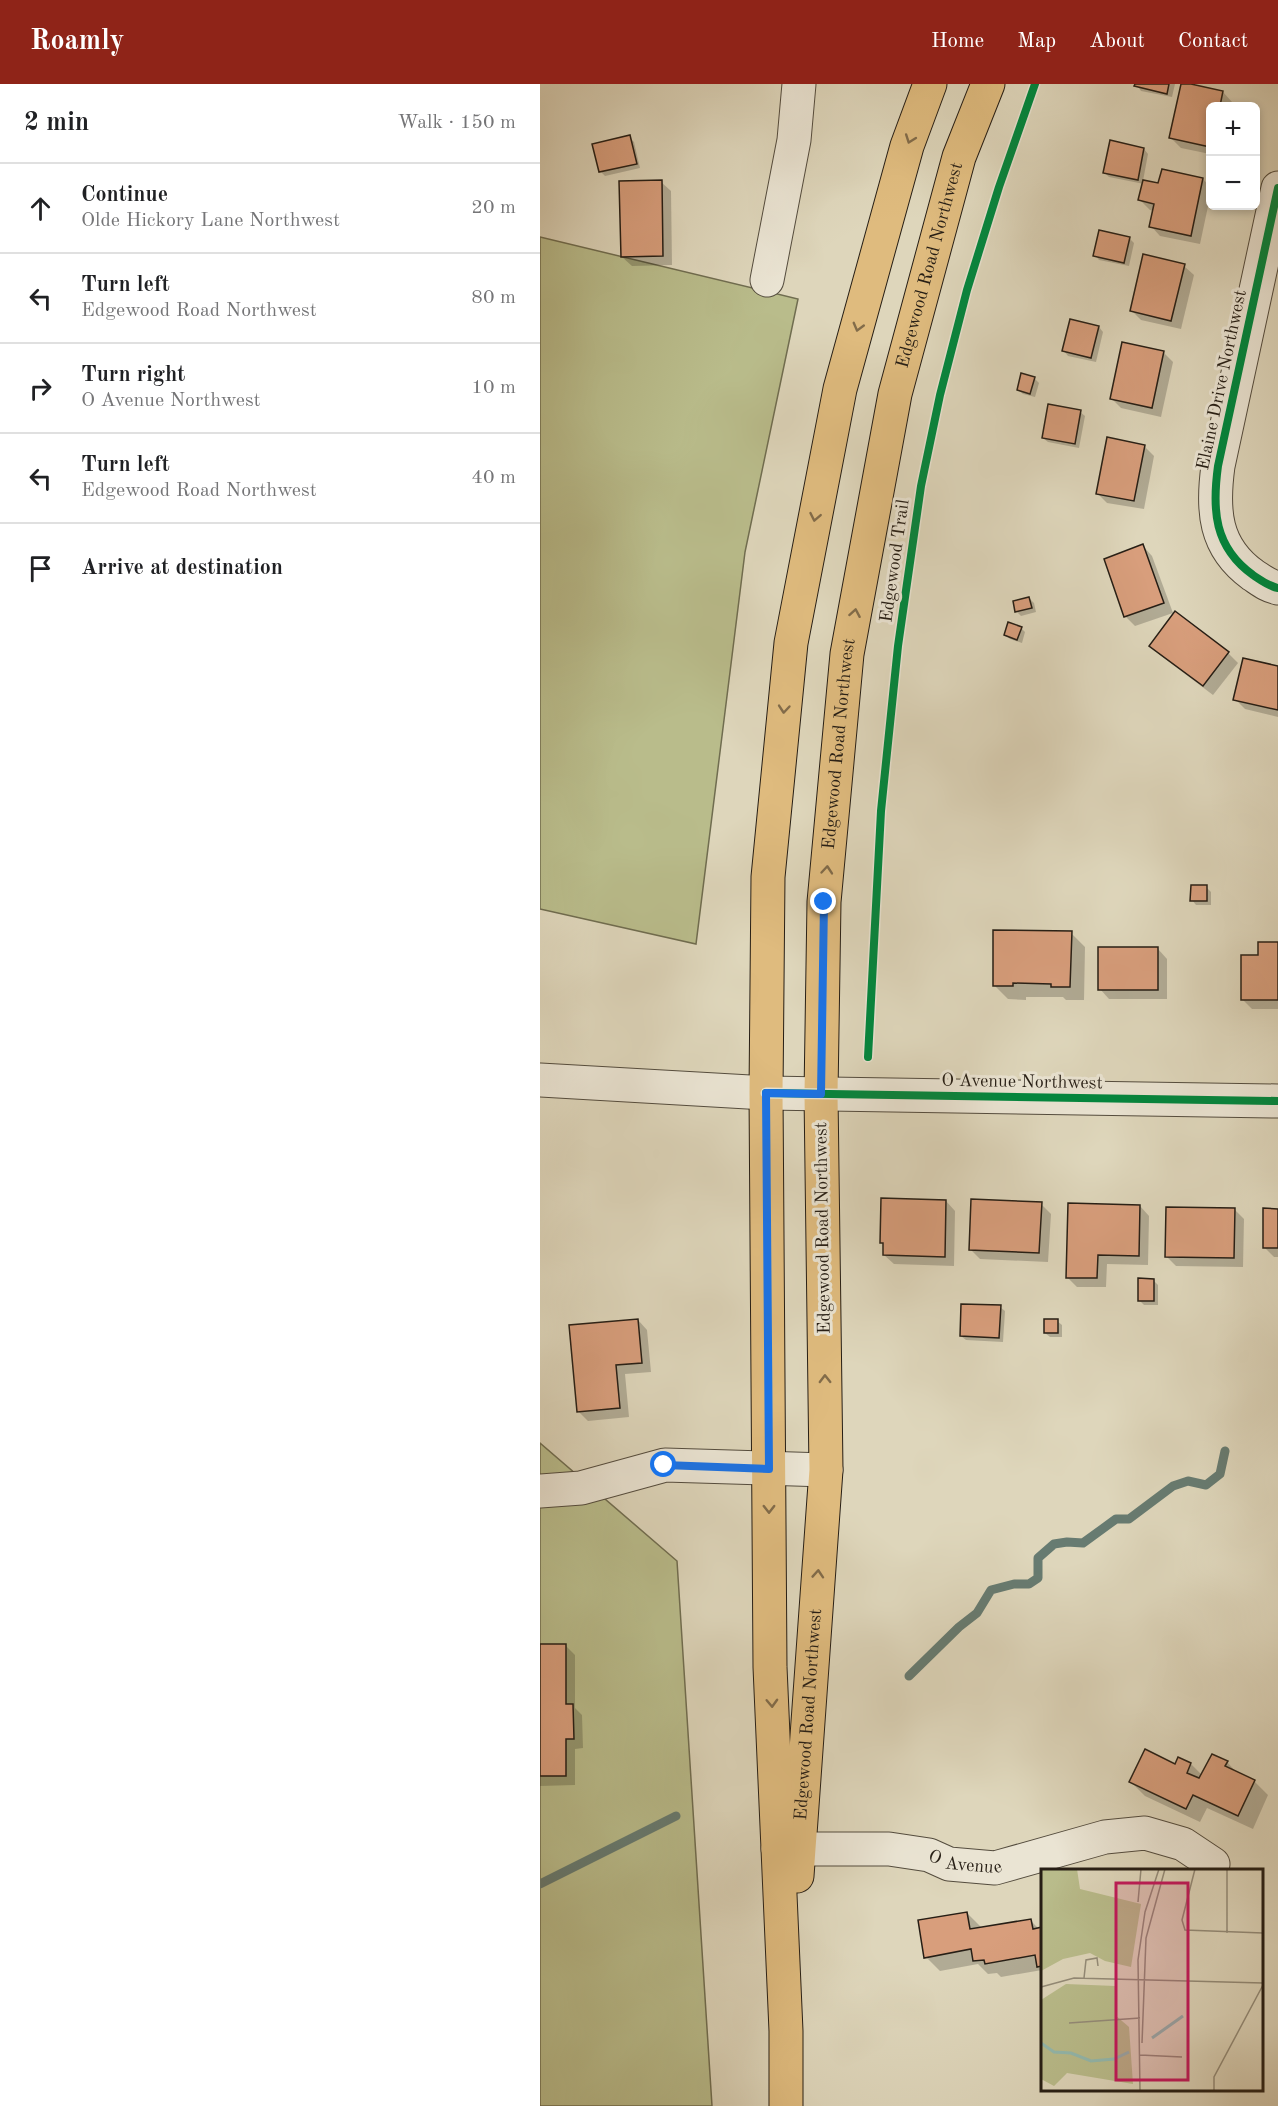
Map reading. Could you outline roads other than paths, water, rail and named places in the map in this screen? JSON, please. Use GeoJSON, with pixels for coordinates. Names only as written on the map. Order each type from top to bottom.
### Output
{"type":"FeatureCollection","features":[{"type":"Feature","properties":{"kind":"main road","name":"Edgewood Road Northwest"},"geometry":{"type":"LineString","coordinates":[[789,1849],[770,1667],[766,1093],[768,877],[791,643],[840,389],[907,146],[930,84]]}},
{"type":"Feature","properties":{"kind":"main road","name":"Edgewood Road Northwest"},"geometry":{"type":"LineString","coordinates":[[786,2106],[789,1849],[826,1470],[821,1094],[824,902],[847,654],[895,394],[959,157],[988,84]]}},
{"type":"Feature","properties":{"kind":"street"},"geometry":{"type":"LineString","coordinates":[[767,280],[794,140],[800,84]]}},
{"type":"Feature","properties":{"kind":"street","name":"Elaine Drive Northwest"},"geometry":{"type":"LineString","coordinates":[[1278,188],[1218,466],[1214,496],[1217,522],[1226,548],[1243,568],[1270,586],[1278,588]]}},
{"type":"Feature","properties":{"kind":"street","name":"O Avenue Northwest"},"geometry":{"type":"LineString","coordinates":[[540,1080],[766,1093],[1278,1101]]}},
{"type":"Feature","properties":{"kind":"street"},"geometry":{"type":"LineString","coordinates":[[540,1491],[581,1488],[664,1465],[826,1470]]}},
{"type":"Feature","properties":{"kind":"street","name":"O Avenue"},"geometry":{"type":"LineString","coordinates":[[789,1849],[889,1849],[929,1855],[949,1864],[995,1868],[1105,1837],[1145,1833],[1183,1844],[1213,1864]]}},
{"type":"Feature","properties":{"kind":"waterway"},"geometry":{"type":"LineString","coordinates":[[909,1676],[959,1627],[977,1613],[991,1590],[1014,1584],[1029,1584],[1038,1578],[1038,1558],[1054,1544],[1083,1543],[1116,1519],[1129,1519],[1173,1486],[1188,1481],[1206,1485],[1220,1474],[1225,1451]]}},
{"type":"Feature","properties":{"kind":"waterway"},"geometry":{"type":"LineString","coordinates":[[540,1884],[676,1816]]}}]}
